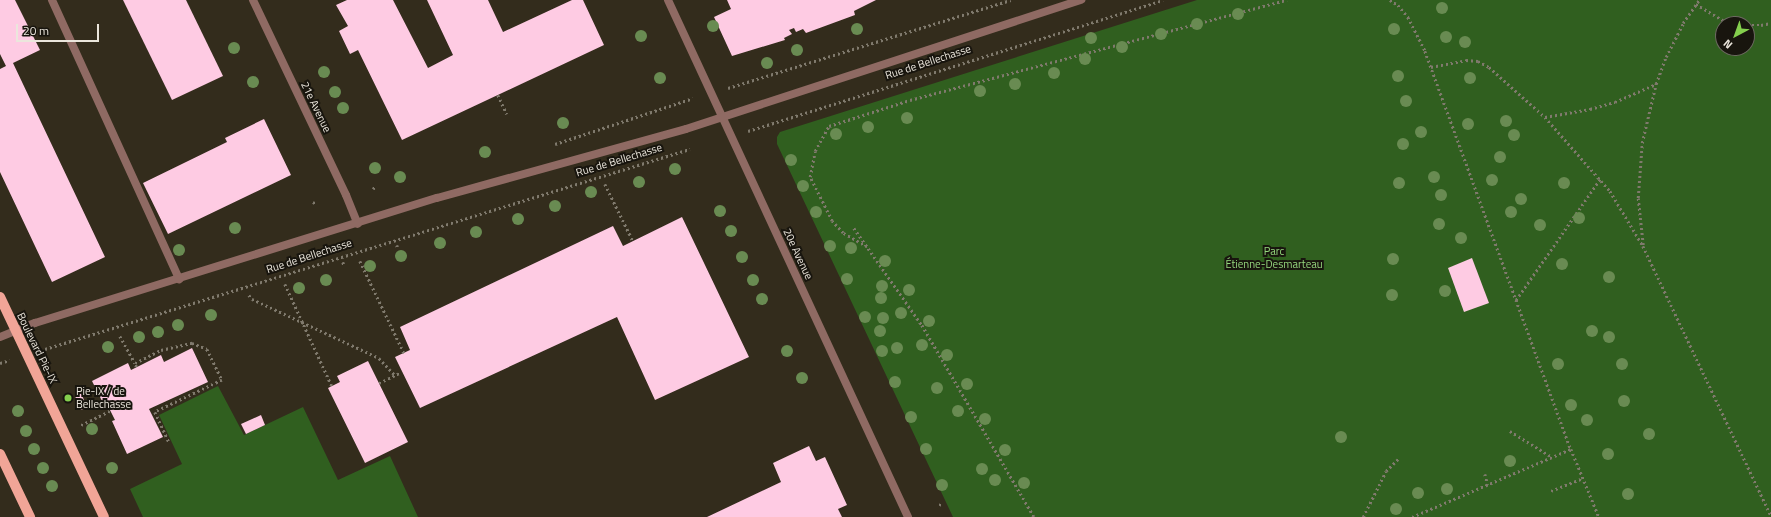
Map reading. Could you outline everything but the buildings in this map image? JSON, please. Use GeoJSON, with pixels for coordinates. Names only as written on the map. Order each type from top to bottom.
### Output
{"type":"FeatureCollection","features":[{"type":"Feature","properties":{"kind":"main road","name":"Boulevard Pie-IX"},"geometry":{"type":"LineString","coordinates":[[0,298],[104,517]]}},
{"type":"Feature","properties":{"kind":"main road"},"geometry":{"type":"LineString","coordinates":[[0,454],[30,517]]}},
{"type":"Feature","properties":{"kind":"street"},"geometry":{"type":"LineString","coordinates":[[52,0],[180,279]]}},
{"type":"Feature","properties":{"kind":"street","name":"21e Avenue"},"geometry":{"type":"LineString","coordinates":[[253,0],[346,195],[358,224]]}},
{"type":"Feature","properties":{"kind":"street","name":"20e Avenue"},"geometry":{"type":"LineString","coordinates":[[668,0],[908,517]]}},
{"type":"Feature","properties":{"kind":"street","name":"Rue de Bellechasse"},"geometry":{"type":"LineString","coordinates":[[0,337],[437,198],[686,129],[1081,0]]}},
{"type":"Feature","properties":{"kind":"path"},"geometry":{"type":"LineString","coordinates":[[711,93],[1011,0]]}},
{"type":"Feature","properties":{"kind":"path","name":"Rue de Bellechasse"},"geometry":{"type":"LineString","coordinates":[[731,136],[1163,0]]}},
{"type":"Feature","properties":{"kind":"path"},"geometry":{"type":"LineString","coordinates":[[867,247],[843,233],[832,221],[810,177],[815,151],[830,126],[910,100],[1287,0]]}},
{"type":"Feature","properties":{"kind":"path"},"geometry":{"type":"LineString","coordinates":[[1390,0],[1398,5],[1408,17],[1431,67],[1571,450],[1599,517]]}},
{"type":"Feature","properties":{"kind":"path"},"geometry":{"type":"LineString","coordinates":[[1643,246],[1638,198],[1642,143],[1656,84],[1672,42],[1699,0]]}},
{"type":"Feature","properties":{"kind":"path"},"geometry":{"type":"LineString","coordinates":[[1696,4],[1716,16]]}},
{"type":"Feature","properties":{"kind":"path"},"geometry":{"type":"LineString","coordinates":[[1755,25],[1771,23]]}},
{"type":"Feature","properties":{"kind":"path"},"geometry":{"type":"LineString","coordinates":[[1431,67],[1466,60],[1478,61],[1501,77],[1545,117],[1610,191],[1643,246],[1771,516]]}},
{"type":"Feature","properties":{"kind":"path"},"geometry":{"type":"LineString","coordinates":[[1545,117],[1609,104],[1656,84]]}},
{"type":"Feature","properties":{"kind":"path"},"geometry":{"type":"LineString","coordinates":[[498,95],[507,114]]}},
{"type":"Feature","properties":{"kind":"path","name":"Rue de Bellechasse"},"geometry":{"type":"LineString","coordinates":[[80,339],[696,147]]}},
{"type":"Feature","properties":{"kind":"path"},"geometry":{"type":"LineString","coordinates":[[1516,300],[1600,179]]}},
{"type":"Feature","properties":{"kind":"path"},"geometry":{"type":"LineString","coordinates":[[605,184],[633,241]]}},
{"type":"Feature","properties":{"kind":"path"},"geometry":{"type":"LineString","coordinates":[[313,202],[317,204]]}},
{"type":"Feature","properties":{"kind":"path"},"geometry":{"type":"LineString","coordinates":[[854,228],[922,325],[1034,517]]}},
{"type":"Feature","properties":{"kind":"path"},"geometry":{"type":"LineString","coordinates":[[397,245],[398,249]]}},
{"type":"Feature","properties":{"kind":"path"},"geometry":{"type":"LineString","coordinates":[[360,261],[404,353]]}},
{"type":"Feature","properties":{"kind":"path"},"geometry":{"type":"LineString","coordinates":[[285,284],[332,386]]}},
{"type":"Feature","properties":{"kind":"path"},"geometry":{"type":"LineString","coordinates":[[249,295],[252,299],[379,358],[395,375]]}},
{"type":"Feature","properties":{"kind":"path"},"geometry":{"type":"LineString","coordinates":[[120,336],[136,367]]}},
{"type":"Feature","properties":{"kind":"path"},"geometry":{"type":"LineString","coordinates":[[135,363],[161,350],[192,343],[208,349],[222,380],[155,412],[169,442]]}},
{"type":"Feature","properties":{"kind":"path"},"geometry":{"type":"LineString","coordinates":[[379,382],[402,372]]}},
{"type":"Feature","properties":{"kind":"path"},"geometry":{"type":"LineString","coordinates":[[80,425],[110,411]]}},
{"type":"Feature","properties":{"kind":"path"},"geometry":{"type":"LineString","coordinates":[[1510,431],[1553,457]]}},
{"type":"Feature","properties":{"kind":"path"},"geometry":{"type":"LineString","coordinates":[[1412,517],[1571,450]]}},
{"type":"Feature","properties":{"kind":"path"},"geometry":{"type":"LineString","coordinates":[[1364,517],[1386,471],[1399,458]]}},
{"type":"Feature","properties":{"kind":"path"},"geometry":{"type":"LineString","coordinates":[[1485,474],[1488,485]]}},
{"type":"Feature","properties":{"kind":"path"},"geometry":{"type":"LineString","coordinates":[[1551,491],[1582,478]]}},
{"type":"Feature","properties":{"kind":"path"},"geometry":{"type":"LineString","coordinates":[[939,506],[943,503]]}},
{"type":"Feature","properties":{"kind":"green space","name":"Parc Étienne-Desmarteau"},"geometry":{"type":"Polygon","coordinates":[[[1197,0],[1771,0],[1771,517],[953,517],[777,144],[777,137],[780,132],[1197,0]]]}},
{"type":"Feature","properties":{"kind":"green space"},"geometry":{"type":"Polygon","coordinates":[[[218,386],[244,435],[303,407],[338,480],[390,456],[418,517],[143,517],[130,489],[182,464],[159,415],[218,386]]]}},
{"type":"Feature","properties":{"kind":"place","name":"Pie-IX / de Bellechasse"},"geometry":{"type":"Point","coordinates":[68,398]}}]}
